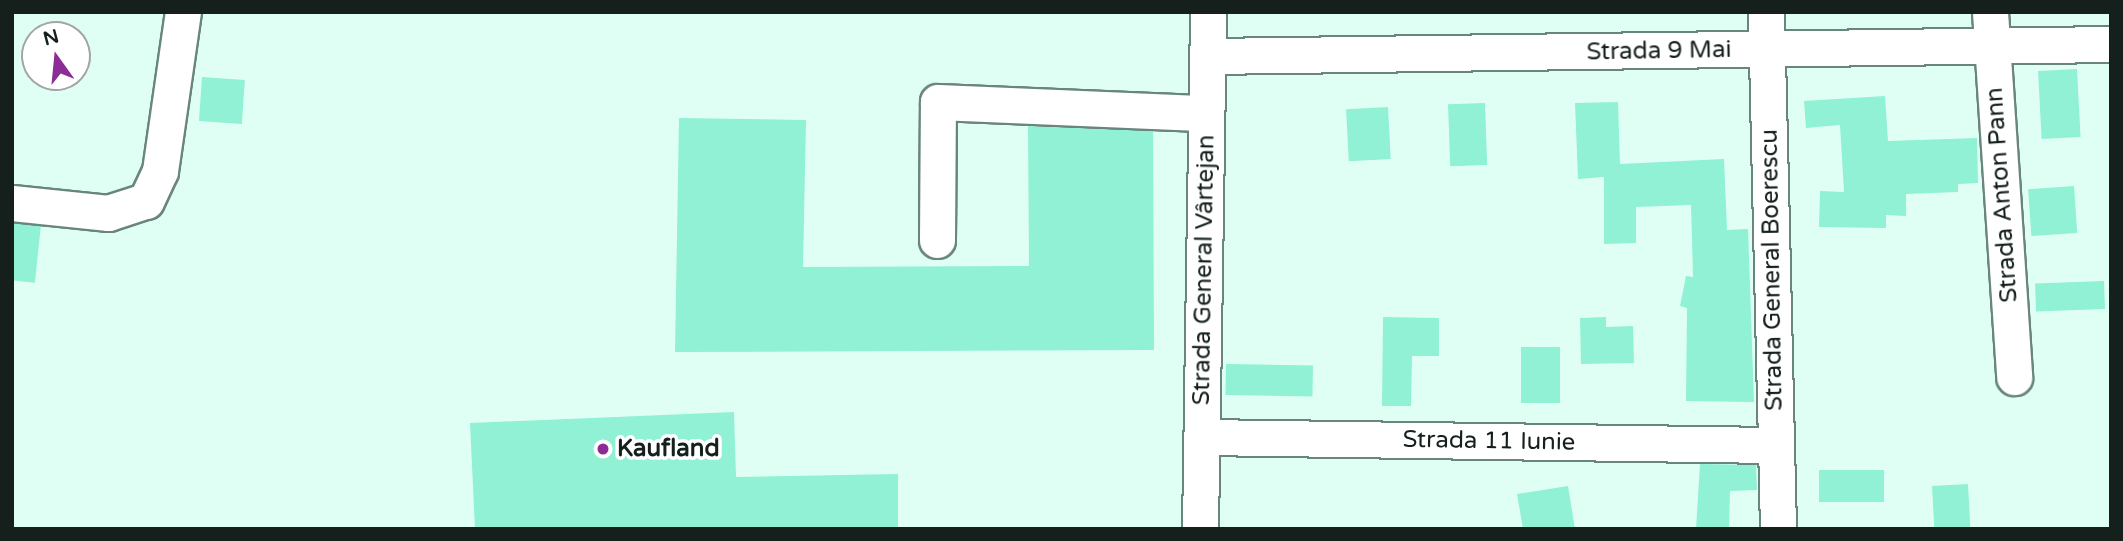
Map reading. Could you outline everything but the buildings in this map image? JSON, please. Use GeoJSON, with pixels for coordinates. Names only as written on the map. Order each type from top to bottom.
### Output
{"type":"FeatureCollection","features":[{"type":"Feature","properties":{"kind":"street"},"geometry":{"type":"LineString","coordinates":[[12,203],[108,213],[146,201],[160,171],[183,12]]}},
{"type":"Feature","properties":{"kind":"street","name":"Strada General Vârtejan"},"geometry":{"type":"LineString","coordinates":[[1200,529],[1208,12]]}},
{"type":"Feature","properties":{"kind":"street","name":"Strada General Boerescu"},"geometry":{"type":"LineString","coordinates":[[1766,12],[1778,529]]}},
{"type":"Feature","properties":{"kind":"street","name":"Strada 9 Mai"},"geometry":{"type":"LineString","coordinates":[[1208,56],[1767,50],[1991,28],[2111,44]]}},
{"type":"Feature","properties":{"kind":"street","name":"Strada Anton Pann"},"geometry":{"type":"LineString","coordinates":[[1991,28],[2014,377]]}},
{"type":"Feature","properties":{"kind":"street"},"geometry":{"type":"LineString","coordinates":[[937,240],[938,102],[1206,113]]}},
{"type":"Feature","properties":{"kind":"street","name":"Strada 11 Iunie"},"geometry":{"type":"LineString","coordinates":[[1201,437],[1776,445]]}},
{"type":"Feature","properties":{"kind":"place","name":"Kaufland"},"geometry":{"type":"Point","coordinates":[603,449]}}]}
